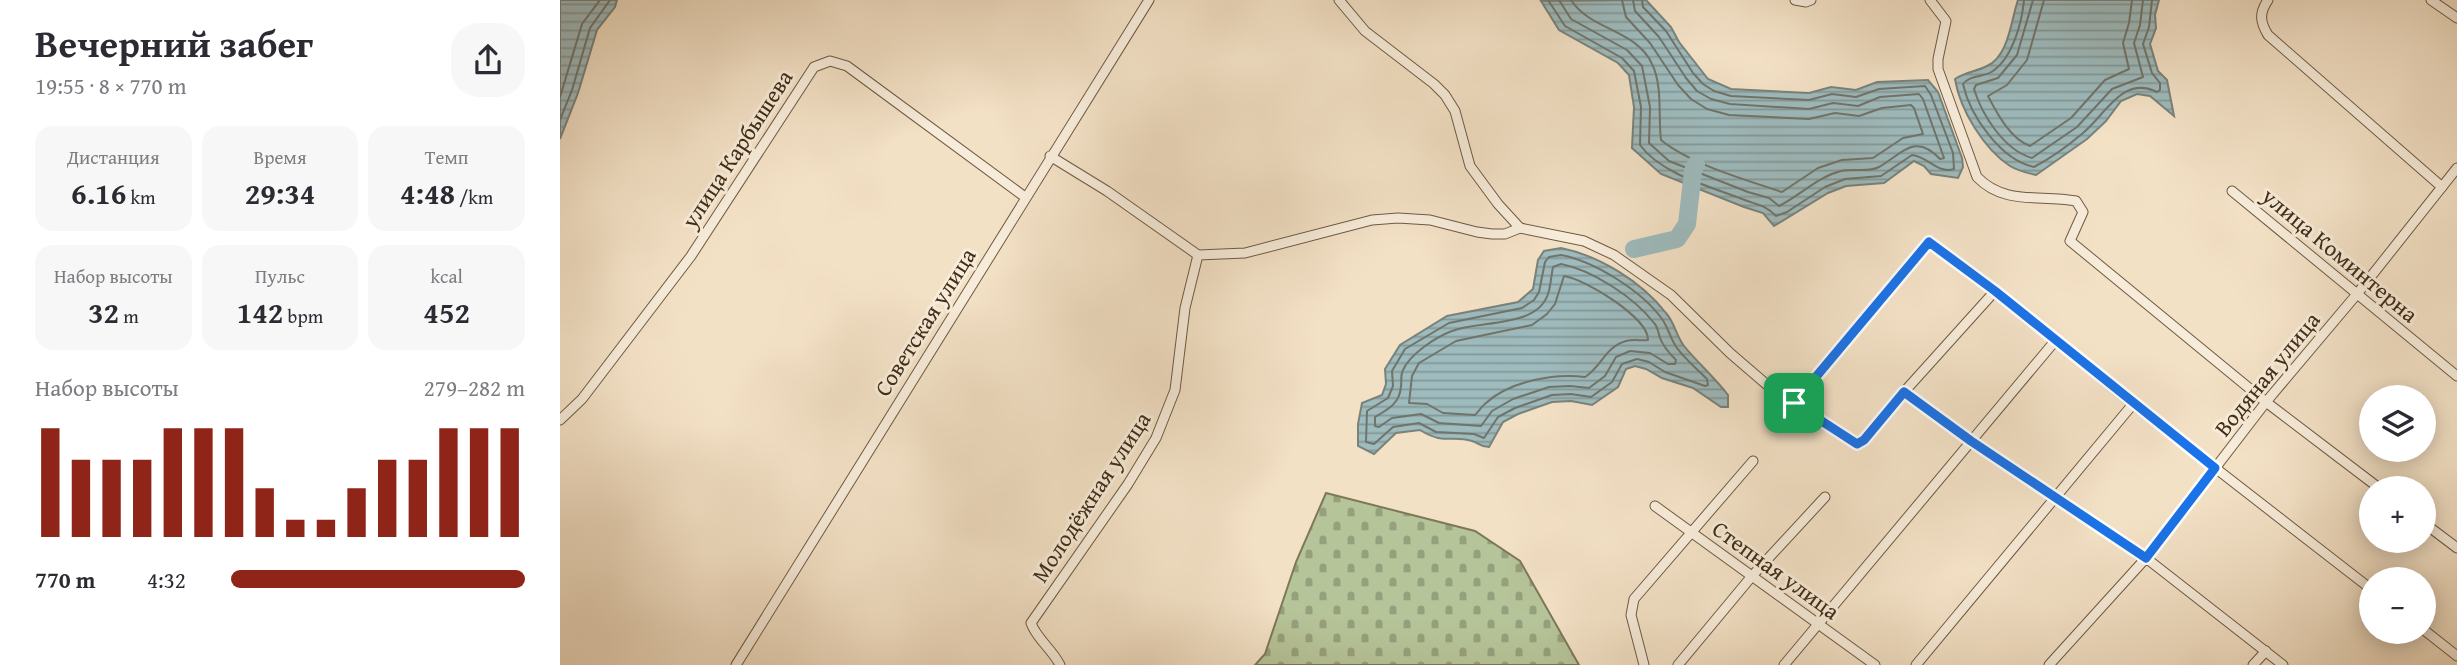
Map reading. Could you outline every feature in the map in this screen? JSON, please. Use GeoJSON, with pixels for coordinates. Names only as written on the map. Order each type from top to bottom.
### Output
{"type":"FeatureCollection","features":[{"type":"Feature","properties":{"kind":"street","name":"Советская улица"},"geometry":{"type":"LineString","coordinates":[[736,665],[1149,0]]}},
{"type":"Feature","properties":{"kind":"street"},"geometry":{"type":"LineString","coordinates":[[1339,0],[1365,31],[1445,95],[1455,111],[1470,166],[1520,228]]}},
{"type":"Feature","properties":{"kind":"street"},"geometry":{"type":"LineString","coordinates":[[1795,0],[1811,0]]}},
{"type":"Feature","properties":{"kind":"street"},"geometry":{"type":"LineString","coordinates":[[1930,0],[1946,21],[1938,69],[1977,177],[1985,185],[2013,197],[2076,201],[2084,212],[2070,241],[2266,402],[2363,476]]}},
{"type":"Feature","properties":{"kind":"street"},"geometry":{"type":"LineString","coordinates":[[2268,0],[2263,8],[2261,24],[2268,35],[2442,187]]}},
{"type":"Feature","properties":{"kind":"street"},"geometry":{"type":"LineString","coordinates":[[2431,0],[2457,18]]}},
{"type":"Feature","properties":{"kind":"street","name":"улица Карбышева"},"geometry":{"type":"LineString","coordinates":[[560,420],[582,400],[691,256],[814,67],[830,61],[847,66],[1025,197]]}},
{"type":"Feature","properties":{"kind":"street"},"geometry":{"type":"LineString","coordinates":[[1051,156],[1107,191],[1198,255],[1245,253],[1372,220],[1398,218],[1430,220],[1461,229],[1492,233],[1506,234],[1520,228],[1584,241],[1614,255],[1671,295],[1773,390],[1857,444],[1864,440],[1995,291]]}},
{"type":"Feature","properties":{"kind":"street","name":"Водяная улица"},"geometry":{"type":"LineString","coordinates":[[2049,665],[2146,558],[2266,402],[2357,294],[2457,168]]}},
{"type":"Feature","properties":{"kind":"street","name":"улица Коминтерна"},"geometry":{"type":"LineString","coordinates":[[2232,191],[2457,376]]}},
{"type":"Feature","properties":{"kind":"street"},"geometry":{"type":"LineString","coordinates":[[1794,403],[1929,242],[1995,291],[2133,404],[2359,580]]}},
{"type":"Feature","properties":{"kind":"street","name":"Молодёжная улица"},"geometry":{"type":"LineString","coordinates":[[1060,665],[1031,623],[1128,484],[1162,426],[1175,390],[1185,307],[1198,255]]}},
{"type":"Feature","properties":{"kind":"street"},"geometry":{"type":"LineString","coordinates":[[1784,665],[2055,341]]}},
{"type":"Feature","properties":{"kind":"street"},"geometry":{"type":"LineString","coordinates":[[1904,392],[1971,441],[2146,558],[2283,665]]}},
{"type":"Feature","properties":{"kind":"street"},"geometry":{"type":"LineString","coordinates":[[1916,665],[2133,404]]}},
{"type":"Feature","properties":{"kind":"street"},"geometry":{"type":"LineString","coordinates":[[1643,665],[1631,615],[1634,599],[1753,461]]}},
{"type":"Feature","properties":{"kind":"street"},"geometry":{"type":"LineString","coordinates":[[1678,665],[1752,576],[1825,497]]}},
{"type":"Feature","properties":{"kind":"street","name":"Степная улица"},"geometry":{"type":"LineString","coordinates":[[1655,506],[1875,665]]}},
{"type":"Feature","properties":{"kind":"street"},"geometry":{"type":"LineString","coordinates":[[2436,532],[2457,548]]}},
{"type":"Feature","properties":{"kind":"street"},"geometry":{"type":"LineString","coordinates":[[2436,639],[2457,656]]}},
{"type":"Feature","properties":{"kind":"street"},"geometry":{"type":"LineString","coordinates":[[2253,665],[2266,651]]}},
{"type":"Feature","properties":{"kind":"green space"},"geometry":{"type":"Polygon","coordinates":[[[1326,493],[1475,531],[1520,561],[1579,665],[1255,665],[1265,654],[1296,562],[1326,493]]]}},
{"type":"Feature","properties":{"kind":"water"},"geometry":{"type":"Polygon","coordinates":[[[560,0],[617,0],[615,7],[597,30],[578,93],[560,139],[560,0]]]}},
{"type":"Feature","properties":{"kind":"water"},"geometry":{"type":"Polygon","coordinates":[[[1646,0],[1671,27],[1679,42],[1708,79],[1731,89],[1809,93],[1831,87],[1856,90],[1877,82],[1928,80],[1938,92],[1962,158],[1963,167],[1958,178],[1931,174],[1924,166],[1914,161],[1884,183],[1846,186],[1828,193],[1774,226],[1763,213],[1661,174],[1632,148],[1634,107],[1629,75],[1618,63],[1559,30],[1541,1],[1646,0]]]}},
{"type":"Feature","properties":{"kind":"water"},"geometry":{"type":"Polygon","coordinates":[[[2018,0],[2159,0],[2155,15],[2156,28],[2150,44],[2158,71],[2167,80],[2174,116],[2150,96],[2137,94],[2121,101],[2106,121],[2087,139],[2036,175],[2019,171],[2000,159],[1982,139],[1968,116],[1955,79],[1987,66],[2000,54],[2008,37],[2018,0]]]}},
{"type":"Feature","properties":{"kind":"water"},"geometry":{"type":"Polygon","coordinates":[[[1561,248],[1605,264],[1645,291],[1669,317],[1684,346],[1728,395],[1728,407],[1721,407],[1693,388],[1635,366],[1626,369],[1618,387],[1592,405],[1571,401],[1552,402],[1503,422],[1489,447],[1465,439],[1435,437],[1420,430],[1396,433],[1374,454],[1358,446],[1362,403],[1382,395],[1386,384],[1385,369],[1400,345],[1447,316],[1518,302],[1533,289],[1538,260],[1544,251],[1561,248]]]}},
{"type":"Feature","properties":{"kind":"waterway"},"geometry":{"type":"LineString","coordinates":[[1634,249],[1677,239],[1687,224],[1696,164]]}},
{"type":"Feature","properties":{"kind":"route"},"geometry":{"type":"LineString","coordinates":[[1929,242],[1995,291],[2215,468],[2146,558],[1971,441],[1904,392],[1864,440],[1857,444],[1794,403],[1929,242]]}}]}
